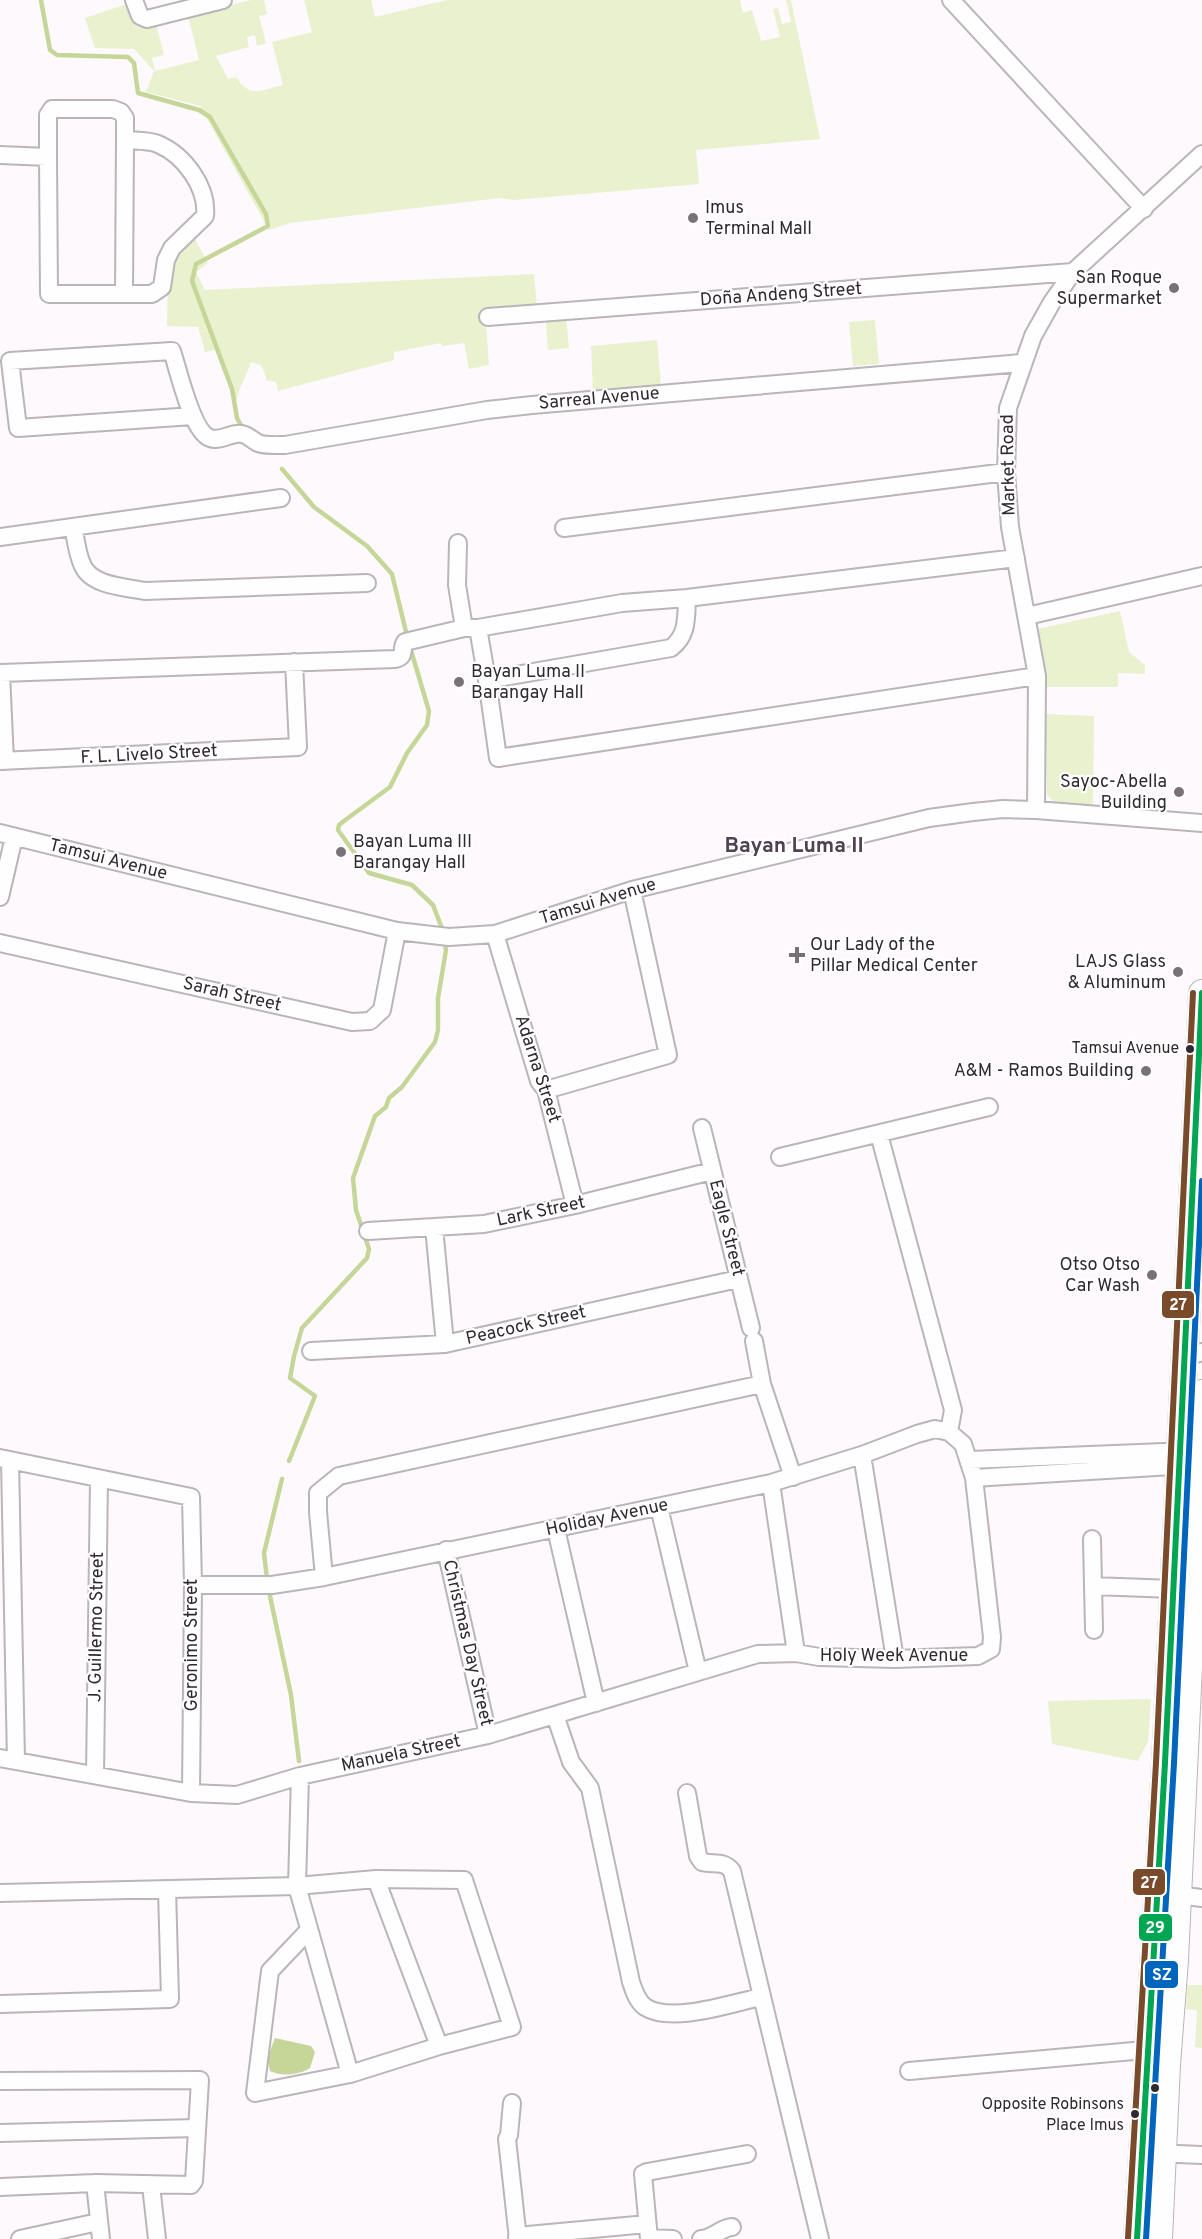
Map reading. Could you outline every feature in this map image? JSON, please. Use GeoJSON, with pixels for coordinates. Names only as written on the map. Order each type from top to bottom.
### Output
{"type":"FeatureCollection","features":[{"type":"Feature","properties":{"kind":"highway"},"geometry":{"type":"LineString","coordinates":[[1159,2239],[1153,2153],[1158,2049],[1179,1895],[1202,993]]}},
{"type":"Feature","properties":{"kind":"highway"},"geometry":{"type":"LineString","coordinates":[[1179,1895],[1173,1589],[1189,1458],[1202,1394]]}},
{"type":"Feature","properties":{"kind":"highway"},"geometry":{"type":"LineString","coordinates":[[1137,2239],[1153,2153]]}},
{"type":"Feature","properties":{"kind":"street"},"geometry":{"type":"LineString","coordinates":[[134,0],[143,18],[151,19],[223,0]]}},
{"type":"Feature","properties":{"kind":"street"},"geometry":{"type":"LineString","coordinates":[[951,0],[1144,209]]}},
{"type":"Feature","properties":{"kind":"street"},"geometry":{"type":"LineString","coordinates":[[124,294],[125,118],[121,112],[113,109],[52,109],[48,115],[49,294],[124,294],[152,294],[158,291],[162,286],[166,260],[172,248],[205,216],[206,210],[195,178],[178,156],[159,145],[125,140]]}},
{"type":"Feature","properties":{"kind":"street","name":"Market Road"},"geometry":{"type":"LineString","coordinates":[[1036,810],[1037,676],[1010,527],[1006,472],[1008,408],[1022,363],[1044,315],[1073,272],[1202,154]]}},
{"type":"Feature","properties":{"kind":"street"},"geometry":{"type":"LineString","coordinates":[[0,155],[48,157]]}},
{"type":"Feature","properties":{"kind":"street","name":"Doña Andeng Street"},"geometry":{"type":"LineString","coordinates":[[488,317],[1073,272]]}},
{"type":"Feature","properties":{"kind":"street"},"geometry":{"type":"LineString","coordinates":[[172,351],[193,416],[18,428],[10,361],[172,351]]}},
{"type":"Feature","properties":{"kind":"street","name":"Sarreal Avenue"},"geometry":{"type":"LineString","coordinates":[[193,416],[202,433],[208,438],[217,439],[245,434],[260,444],[285,445],[487,410],[1022,363]]}},
{"type":"Feature","properties":{"kind":"street"},"geometry":{"type":"LineString","coordinates":[[564,528],[1006,472]]}},
{"type":"Feature","properties":{"kind":"street"},"geometry":{"type":"LineString","coordinates":[[0,537],[281,498]]}},
{"type":"Feature","properties":{"kind":"street"},"geometry":{"type":"LineString","coordinates":[[73,527],[82,566],[90,576],[112,585],[145,591],[367,583]]}},
{"type":"Feature","properties":{"kind":"street"},"geometry":{"type":"LineString","coordinates":[[458,543],[457,585],[487,680],[498,758],[1037,676]]}},
{"type":"Feature","properties":{"kind":"street"},"geometry":{"type":"LineString","coordinates":[[2,761],[1,673],[395,659],[401,658],[404,654],[405,642],[471,628],[622,603],[687,598],[1016,558]]}},
{"type":"Feature","properties":{"kind":"street"},"geometry":{"type":"LineString","coordinates":[[1027,616],[1202,576]]}},
{"type":"Feature","properties":{"kind":"street"},"geometry":{"type":"LineString","coordinates":[[487,680],[671,648],[681,641],[685,631],[687,598]]}},
{"type":"Feature","properties":{"kind":"street","name":"F. L. Livelo Street"},"geometry":{"type":"LineString","coordinates":[[2,761],[298,747],[294,662]]}},
{"type":"Feature","properties":{"kind":"street","name":"Tamsui Avenue"},"geometry":{"type":"LineString","coordinates":[[7,835],[397,931],[449,937],[495,933],[632,890],[929,818],[993,810],[1036,810],[1202,823]]}},
{"type":"Feature","properties":{"kind":"street"},"geometry":{"type":"LineString","coordinates":[[0,897],[7,835]]}},
{"type":"Feature","properties":{"kind":"street"},"geometry":{"type":"LineString","coordinates":[[546,1090],[668,1055],[632,890]]}},
{"type":"Feature","properties":{"kind":"street","name":"Sarah Street"},"geometry":{"type":"LineString","coordinates":[[0,943],[352,1022],[370,1021],[382,1010],[397,931]]}},
{"type":"Feature","properties":{"kind":"street","name":"Adarna Street"},"geometry":{"type":"LineString","coordinates":[[495,933],[539,1081],[546,1090],[575,1205]]}},
{"type":"Feature","properties":{"kind":"street"},"geometry":{"type":"LineString","coordinates":[[780,1157],[989,1107]]}},
{"type":"Feature","properties":{"kind":"street","name":"Eagle Street"},"geometry":{"type":"LineString","coordinates":[[702,1128],[762,1384],[793,1477]]}},
{"type":"Feature","properties":{"kind":"street"},"geometry":{"type":"LineString","coordinates":[[879,1134],[953,1410],[950,1432],[963,1444],[974,1478],[1189,1458]]}},
{"type":"Feature","properties":{"kind":"street","name":"Lark Street"},"geometry":{"type":"LineString","coordinates":[[368,1231],[484,1224],[575,1205],[712,1171]]}},
{"type":"Feature","properties":{"kind":"street"},"geometry":{"type":"LineString","coordinates":[[434,1227],[445,1344]]}},
{"type":"Feature","properties":{"kind":"street","name":"Peacock Street"},"geometry":{"type":"LineString","coordinates":[[311,1351],[445,1344],[738,1278]]}},
{"type":"Feature","properties":{"kind":"street"},"geometry":{"type":"LineString","coordinates":[[324,1577],[318,1493],[339,1476],[762,1384]]}},
{"type":"Feature","properties":{"kind":"street","name":"Holiday Avenue"},"geometry":{"type":"LineString","coordinates":[[193,1585],[272,1585],[324,1577],[771,1483],[862,1455],[917,1434],[935,1429],[950,1432]]}},
{"type":"Feature","properties":{"kind":"street"},"geometry":{"type":"LineString","coordinates":[[862,1455],[896,1659]]}},
{"type":"Feature","properties":{"kind":"street"},"geometry":{"type":"LineString","coordinates":[[970,1460],[1189,1458]]}},
{"type":"Feature","properties":{"kind":"street"},"geometry":{"type":"LineString","coordinates":[[8,1759],[5,1459],[99,1479]]}},
{"type":"Feature","properties":{"kind":"street","name":"Holy Week Avenue"},"geometry":{"type":"LineString","coordinates":[[796,1653],[819,1658],[896,1659],[978,1656],[991,1649],[992,1637],[974,1478]]}},
{"type":"Feature","properties":{"kind":"street","name":"Geronimo Street"},"geometry":{"type":"LineString","coordinates":[[99,1479],[190,1497],[193,1585],[190,1793]]}},
{"type":"Feature","properties":{"kind":"street","name":"J. Guillermo Street"},"geometry":{"type":"LineString","coordinates":[[95,1775],[99,1479]]}},
{"type":"Feature","properties":{"kind":"street"},"geometry":{"type":"LineString","coordinates":[[771,1483],[796,1653]]}},
{"type":"Feature","properties":{"kind":"street"},"geometry":{"type":"LineString","coordinates":[[659,1507],[698,1672]]}},
{"type":"Feature","properties":{"kind":"street"},"geometry":{"type":"LineString","coordinates":[[556,1529],[596,1703]]}},
{"type":"Feature","properties":{"kind":"street"},"geometry":{"type":"LineString","coordinates":[[1092,1539],[1094,1629]]}},
{"type":"Feature","properties":{"kind":"street","name":"Christmas Day Street"},"geometry":{"type":"LineString","coordinates":[[446,1550],[488,1735]]}},
{"type":"Feature","properties":{"kind":"street"},"geometry":{"type":"LineString","coordinates":[[1093,1586],[1173,1589]]}},
{"type":"Feature","properties":{"kind":"street","name":"Manuela Street"},"geometry":{"type":"LineString","coordinates":[[8,1759],[190,1793],[237,1796],[300,1776],[488,1735],[758,1654],[796,1653]]}},
{"type":"Feature","properties":{"kind":"street"},"geometry":{"type":"LineString","coordinates":[[555,1715],[571,1762],[590,1788],[631,1982],[640,2002],[650,2009],[668,2013],[705,2009],[761,1997]]}},
{"type":"Feature","properties":{"kind":"street"},"geometry":{"type":"LineString","coordinates":[[300,1776],[297,1886],[350,2074]]}},
{"type":"Feature","properties":{"kind":"street"},"geometry":{"type":"LineString","coordinates":[[687,1793],[698,1856],[702,1862],[721,1863],[732,1871],[820,2239]]}},
{"type":"Feature","properties":{"kind":"street"},"geometry":{"type":"LineString","coordinates":[[376,1879],[439,2046]]}},
{"type":"Feature","properties":{"kind":"street"},"geometry":{"type":"LineString","coordinates":[[0,1893],[297,1886],[376,1879],[464,1880],[512,2027],[439,2046],[350,2074],[255,2093],[270,1971],[308,1931]]}},
{"type":"Feature","properties":{"kind":"street"},"geometry":{"type":"LineString","coordinates":[[0,2004],[171,1999],[166,1889]]}},
{"type":"Feature","properties":{"kind":"street"},"geometry":{"type":"LineString","coordinates":[[909,2071],[1158,2049]]}},
{"type":"Feature","properties":{"kind":"street"},"geometry":{"type":"LineString","coordinates":[[0,2081],[200,2080],[194,2181],[190,2185],[95,2183],[0,2187]]}},
{"type":"Feature","properties":{"kind":"street"},"geometry":{"type":"LineString","coordinates":[[512,2103],[507,2139],[518,2237],[648,2234],[673,2239]]}},
{"type":"Feature","properties":{"kind":"street"},"geometry":{"type":"LineString","coordinates":[[0,2133],[196,2128]]}},
{"type":"Feature","properties":{"kind":"street"},"geometry":{"type":"LineString","coordinates":[[1153,2153],[1202,2155]]}},
{"type":"Feature","properties":{"kind":"street"},"geometry":{"type":"LineString","coordinates":[[648,2234],[643,2174],[747,2154]]}},
{"type":"Feature","properties":{"kind":"street"},"geometry":{"type":"LineString","coordinates":[[95,2183],[101,2239]]}},
{"type":"Feature","properties":{"kind":"street"},"geometry":{"type":"LineString","coordinates":[[151,2185],[157,2239]]}},
{"type":"Feature","properties":{"kind":"street"},"geometry":{"type":"LineString","coordinates":[[20,2239],[99,2222]]}},
{"type":"Feature","properties":{"kind":"street"},"geometry":{"type":"LineString","coordinates":[[701,2239],[713,2236],[723,2228],[732,2227]]}},
{"type":"Feature","properties":{"kind":"shaded area"},"geometry":{"type":"Polygon","coordinates":[[[251,0],[264,0],[267,14],[259,16],[266,43],[257,46],[255,35],[247,37],[249,47],[216,56],[228,79],[236,77],[246,88],[257,91],[283,85],[272,42],[312,32],[304,0],[371,0],[375,17],[447,0],[740,0],[743,13],[752,10],[761,41],[780,37],[773,9],[778,8],[782,24],[791,22],[786,0],[791,0],[820,139],[696,150],[699,184],[514,200],[500,198],[290,223],[269,230],[200,106],[146,92],[154,71],[134,49],[95,48],[85,18],[127,4],[137,27],[156,24],[164,55],[152,58],[155,71],[199,60],[188,16],[251,0]]]}},
{"type":"Feature","properties":{"kind":"shaded area"},"geometry":{"type":"Polygon","coordinates":[[[191,232],[208,263],[196,272],[205,290],[534,274],[537,307],[485,311],[489,365],[469,369],[464,343],[442,346],[441,343],[394,352],[394,360],[278,391],[276,382],[266,380],[261,365],[251,362],[236,402],[233,403],[231,391],[215,350],[205,352],[198,327],[167,326],[168,268],[191,232]]]}},
{"type":"Feature","properties":{"kind":"shaded area"},"geometry":{"type":"Polygon","coordinates":[[[566,318],[569,348],[548,350],[546,320],[566,318]]]}},
{"type":"Feature","properties":{"kind":"shaded area"},"geometry":{"type":"Polygon","coordinates":[[[875,320],[879,364],[853,366],[849,322],[875,320]]]}},
{"type":"Feature","properties":{"kind":"shaded area"},"geometry":{"type":"Polygon","coordinates":[[[657,340],[661,386],[593,392],[591,346],[657,340]]]}},
{"type":"Feature","properties":{"kind":"shaded area"},"geometry":{"type":"Polygon","coordinates":[[[1120,611],[1129,652],[1145,665],[1145,674],[1118,673],[1118,687],[1046,687],[1046,675],[1037,629],[1120,611]]]}},
{"type":"Feature","properties":{"kind":"shaded area"},"geometry":{"type":"Polygon","coordinates":[[[1046,714],[1094,716],[1093,807],[1055,804],[1047,794],[1046,714]]]}},
{"type":"Feature","properties":{"kind":"shaded area"},"geometry":{"type":"Polygon","coordinates":[[[1151,1699],[1148,1741],[1138,1761],[1052,1744],[1048,1701],[1151,1699]]]}},
{"type":"Feature","properties":{"kind":"shaded area"},"geometry":{"type":"Polygon","coordinates":[[[1187,1985],[1202,1985],[1202,2048],[1195,2047],[1197,2010],[1186,2009],[1187,1985]]]}},
{"type":"Feature","properties":{"kind":"shaded area"},"geometry":{"type":"Polygon","coordinates":[[[275,2038],[311,2046],[315,2052],[310,2068],[290,2074],[270,2071],[267,2059],[275,2038]]]}},
{"type":"Feature","properties":{"kind":"waterway"},"geometry":{"type":"LineString","coordinates":[[41,0],[50,50],[57,55],[128,57],[134,63],[138,93],[199,110],[210,117],[266,214],[268,226],[196,264],[192,281],[232,389],[237,418],[243,429]]}},
{"type":"Feature","properties":{"kind":"waterway"},"geometry":{"type":"LineString","coordinates":[[282,469],[314,507],[367,546],[392,574],[407,636]]}},
{"type":"Feature","properties":{"kind":"waterway"},"geometry":{"type":"LineString","coordinates":[[410,647],[429,711],[427,725],[407,753],[390,787],[339,825],[338,830],[369,873],[412,885],[433,905],[443,931]]}},
{"type":"Feature","properties":{"kind":"waterway"},"geometry":{"type":"LineString","coordinates":[[289,1461],[315,1396],[290,1378],[302,1328],[367,1258],[369,1249],[356,1210],[353,1178],[375,1116],[386,1107],[389,1098],[402,1087],[435,1042],[438,1030],[438,998],[446,950],[444,940]]}},
{"type":"Feature","properties":{"kind":"waterway"},"geometry":{"type":"LineString","coordinates":[[267,1579],[264,1553],[282,1479]]}},
{"type":"Feature","properties":{"kind":"waterway"},"geometry":{"type":"LineString","coordinates":[[270,1596],[291,1695],[299,1761]]}},
{"type":"Feature","properties":{"kind":"transit line","name":"27"},"geometry":{"type":"LineString","coordinates":[[1128,2238],[1156,1763],[1193,993]]}},
{"type":"Feature","properties":{"kind":"transit line","name":"29"},"geometry":{"type":"LineString","coordinates":[[1137,2239],[1165,1763],[1202,993]]}},
{"type":"Feature","properties":{"kind":"transit line","name":"SZ"},"geometry":{"type":"LineString","coordinates":[[1146,2239],[1174,1763],[1202,1181]]}},
{"type":"Feature","properties":{"kind":"place","name":"Imus Terminal Mall"},"geometry":{"type":"Point","coordinates":[693,218]}},
{"type":"Feature","properties":{"kind":"place","name":"San Roque Supermarket"},"geometry":{"type":"Point","coordinates":[1174,288]}},
{"type":"Feature","properties":{"kind":"place","name":"Bayan Luma II Barangay Hall"},"geometry":{"type":"Point","coordinates":[459,682]}},
{"type":"Feature","properties":{"kind":"place","name":"Sayoc-Abella Building"},"geometry":{"type":"Point","coordinates":[1179,792]}},
{"type":"Feature","properties":{"kind":"place","name":"Bayan Luma III Barangay Hall"},"geometry":{"type":"Point","coordinates":[341,852]}},
{"type":"Feature","properties":{"kind":"place","name":"Our Lady of the Pillar Medical Center"},"geometry":{"type":"Point","coordinates":[797,955]}},
{"type":"Feature","properties":{"kind":"place","name":"LAJS Glass & Aluminum"},"geometry":{"type":"Point","coordinates":[1178,972]}},
{"type":"Feature","properties":{"kind":"place","name":"Tamsui Avenue"},"geometry":{"type":"Point","coordinates":[1190,1049]}},
{"type":"Feature","properties":{"kind":"place","name":"A&M - Ramos Building"},"geometry":{"type":"Point","coordinates":[1146,1071]}},
{"type":"Feature","properties":{"kind":"place","name":"Otso Otso Car Wash"},"geometry":{"type":"Point","coordinates":[1152,1275]}},
{"type":"Feature","properties":{"kind":"place","name":"Opposite Robinsons Place Imus"},"geometry":{"type":"Point","coordinates":[1135,2114]}},
{"type":"Feature","properties":{"kind":"district","name":"Bayan Luma II"},"geometry":{"type":"Point","coordinates":[794,846]}}]}
